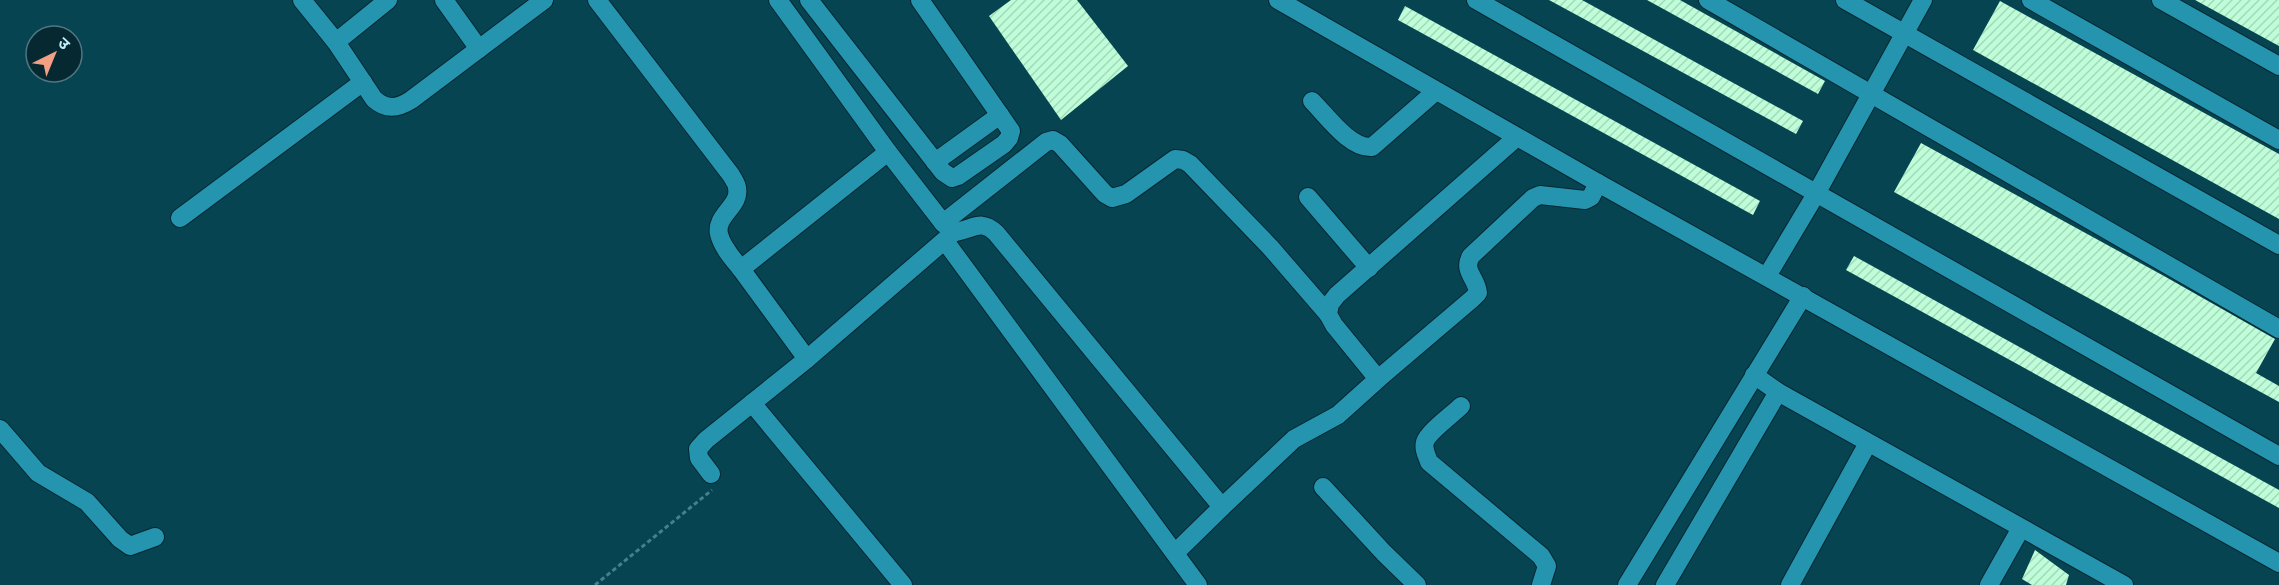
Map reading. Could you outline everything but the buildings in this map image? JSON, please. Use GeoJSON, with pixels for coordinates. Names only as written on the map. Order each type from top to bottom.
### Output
{"type":"FeatureCollection","features":[{"type":"Feature","properties":{"kind":"street"},"geometry":{"type":"LineString","coordinates":[[302,0],[336,42],[374,99],[382,106],[400,107],[544,0]]}},
{"type":"Feature","properties":{"kind":"street"},"geometry":{"type":"LineString","coordinates":[[336,42],[388,0]]}},
{"type":"Feature","properties":{"kind":"street"},"geometry":{"type":"LineString","coordinates":[[444,0],[479,49]]}},
{"type":"Feature","properties":{"kind":"street"},"geometry":{"type":"LineString","coordinates":[[597,0],[731,175],[738,189],[735,201],[719,222],[719,233],[724,246],[807,359]]}},
{"type":"Feature","properties":{"kind":"street"},"geometry":{"type":"LineString","coordinates":[[778,0],[947,232],[1198,585]]}},
{"type":"Feature","properties":{"kind":"street"},"geometry":{"type":"LineString","coordinates":[[809,0],[943,172],[952,178],[1004,144],[1011,131],[921,0]]}},
{"type":"Feature","properties":{"kind":"street"},"geometry":{"type":"LineString","coordinates":[[1278,0],[1598,183],[2279,563]]}},
{"type":"Feature","properties":{"kind":"street"},"geometry":{"type":"LineString","coordinates":[[1476,0],[2279,456]]}},
{"type":"Feature","properties":{"kind":"street"},"geometry":{"type":"LineString","coordinates":[[1708,0],[2279,328]]}},
{"type":"Feature","properties":{"kind":"street"},"geometry":{"type":"LineString","coordinates":[[1845,0],[2279,245]]}},
{"type":"Feature","properties":{"kind":"street"},"geometry":{"type":"LineString","coordinates":[[1767,276],[1816,194],[1923,0]]}},
{"type":"Feature","properties":{"kind":"street"},"geometry":{"type":"LineString","coordinates":[[2031,0],[2279,140]]}},
{"type":"Feature","properties":{"kind":"street"},"geometry":{"type":"LineString","coordinates":[[2161,0],[2279,66]]}},
{"type":"Feature","properties":{"kind":"street"},"geometry":{"type":"LineString","coordinates":[[180,218],[363,82]]}},
{"type":"Feature","properties":{"kind":"street"},"geometry":{"type":"LineString","coordinates":[[1312,101],[1354,144],[1364,148],[1372,147],[1436,91]]}},
{"type":"Feature","properties":{"kind":"street"},"geometry":{"type":"LineString","coordinates":[[935,162],[1000,115]]}},
{"type":"Feature","properties":{"kind":"street"},"geometry":{"type":"LineString","coordinates":[[1328,314],[1330,304],[1337,296],[1517,137]]}},
{"type":"Feature","properties":{"kind":"street"},"geometry":{"type":"LineString","coordinates":[[711,474],[699,458],[698,449],[705,440],[807,359],[1046,142],[1053,140],[1060,144],[1105,194],[1112,198],[1126,194],[1175,159],[1190,164],[1270,247],[1328,314],[1334,325],[1378,379]]}},
{"type":"Feature","properties":{"kind":"street"},"geometry":{"type":"LineString","coordinates":[[741,269],[888,152]]}},
{"type":"Feature","properties":{"kind":"street"},"geometry":{"type":"LineString","coordinates":[[1174,553],[1294,439],[1338,415],[1472,299],[1478,293],[1467,269],[1471,256],[1533,198],[1540,195],[1585,201],[1591,197],[1598,183]]}},
{"type":"Feature","properties":{"kind":"street"},"geometry":{"type":"LineString","coordinates":[[1308,197],[1369,268]]}},
{"type":"Feature","properties":{"kind":"street"},"geometry":{"type":"LineString","coordinates":[[947,232],[965,231],[977,225],[988,226],[996,233],[1222,507]]}},
{"type":"Feature","properties":{"kind":"street"},"geometry":{"type":"LineString","coordinates":[[1627,585],[1803,296]]}},
{"type":"Feature","properties":{"kind":"street"},"geometry":{"type":"LineString","coordinates":[[1754,375],[1778,392],[2124,585]]}},
{"type":"Feature","properties":{"kind":"street"},"geometry":{"type":"LineString","coordinates":[[1665,585],[1778,392]]}},
{"type":"Feature","properties":{"kind":"street"},"geometry":{"type":"LineString","coordinates":[[752,403],[903,585]]}},
{"type":"Feature","properties":{"kind":"street"},"geometry":{"type":"LineString","coordinates":[[1461,406],[1425,442],[1430,462],[1540,556],[1547,566],[1541,585]]}},
{"type":"Feature","properties":{"kind":"street"},"geometry":{"type":"LineString","coordinates":[[0,429],[38,473],[87,502],[120,539],[130,546],[155,537]]}},
{"type":"Feature","properties":{"kind":"street"},"geometry":{"type":"LineString","coordinates":[[1790,585],[1868,443]]}},
{"type":"Feature","properties":{"kind":"street"},"geometry":{"type":"LineString","coordinates":[[1323,487],[1396,577],[1417,585]]}},
{"type":"Feature","properties":{"kind":"street"},"geometry":{"type":"LineString","coordinates":[[1989,585],[2021,528]]}},
{"type":"Feature","properties":{"kind":"path"},"geometry":{"type":"LineString","coordinates":[[594,585],[710,492],[715,484],[711,474]]}}]}
